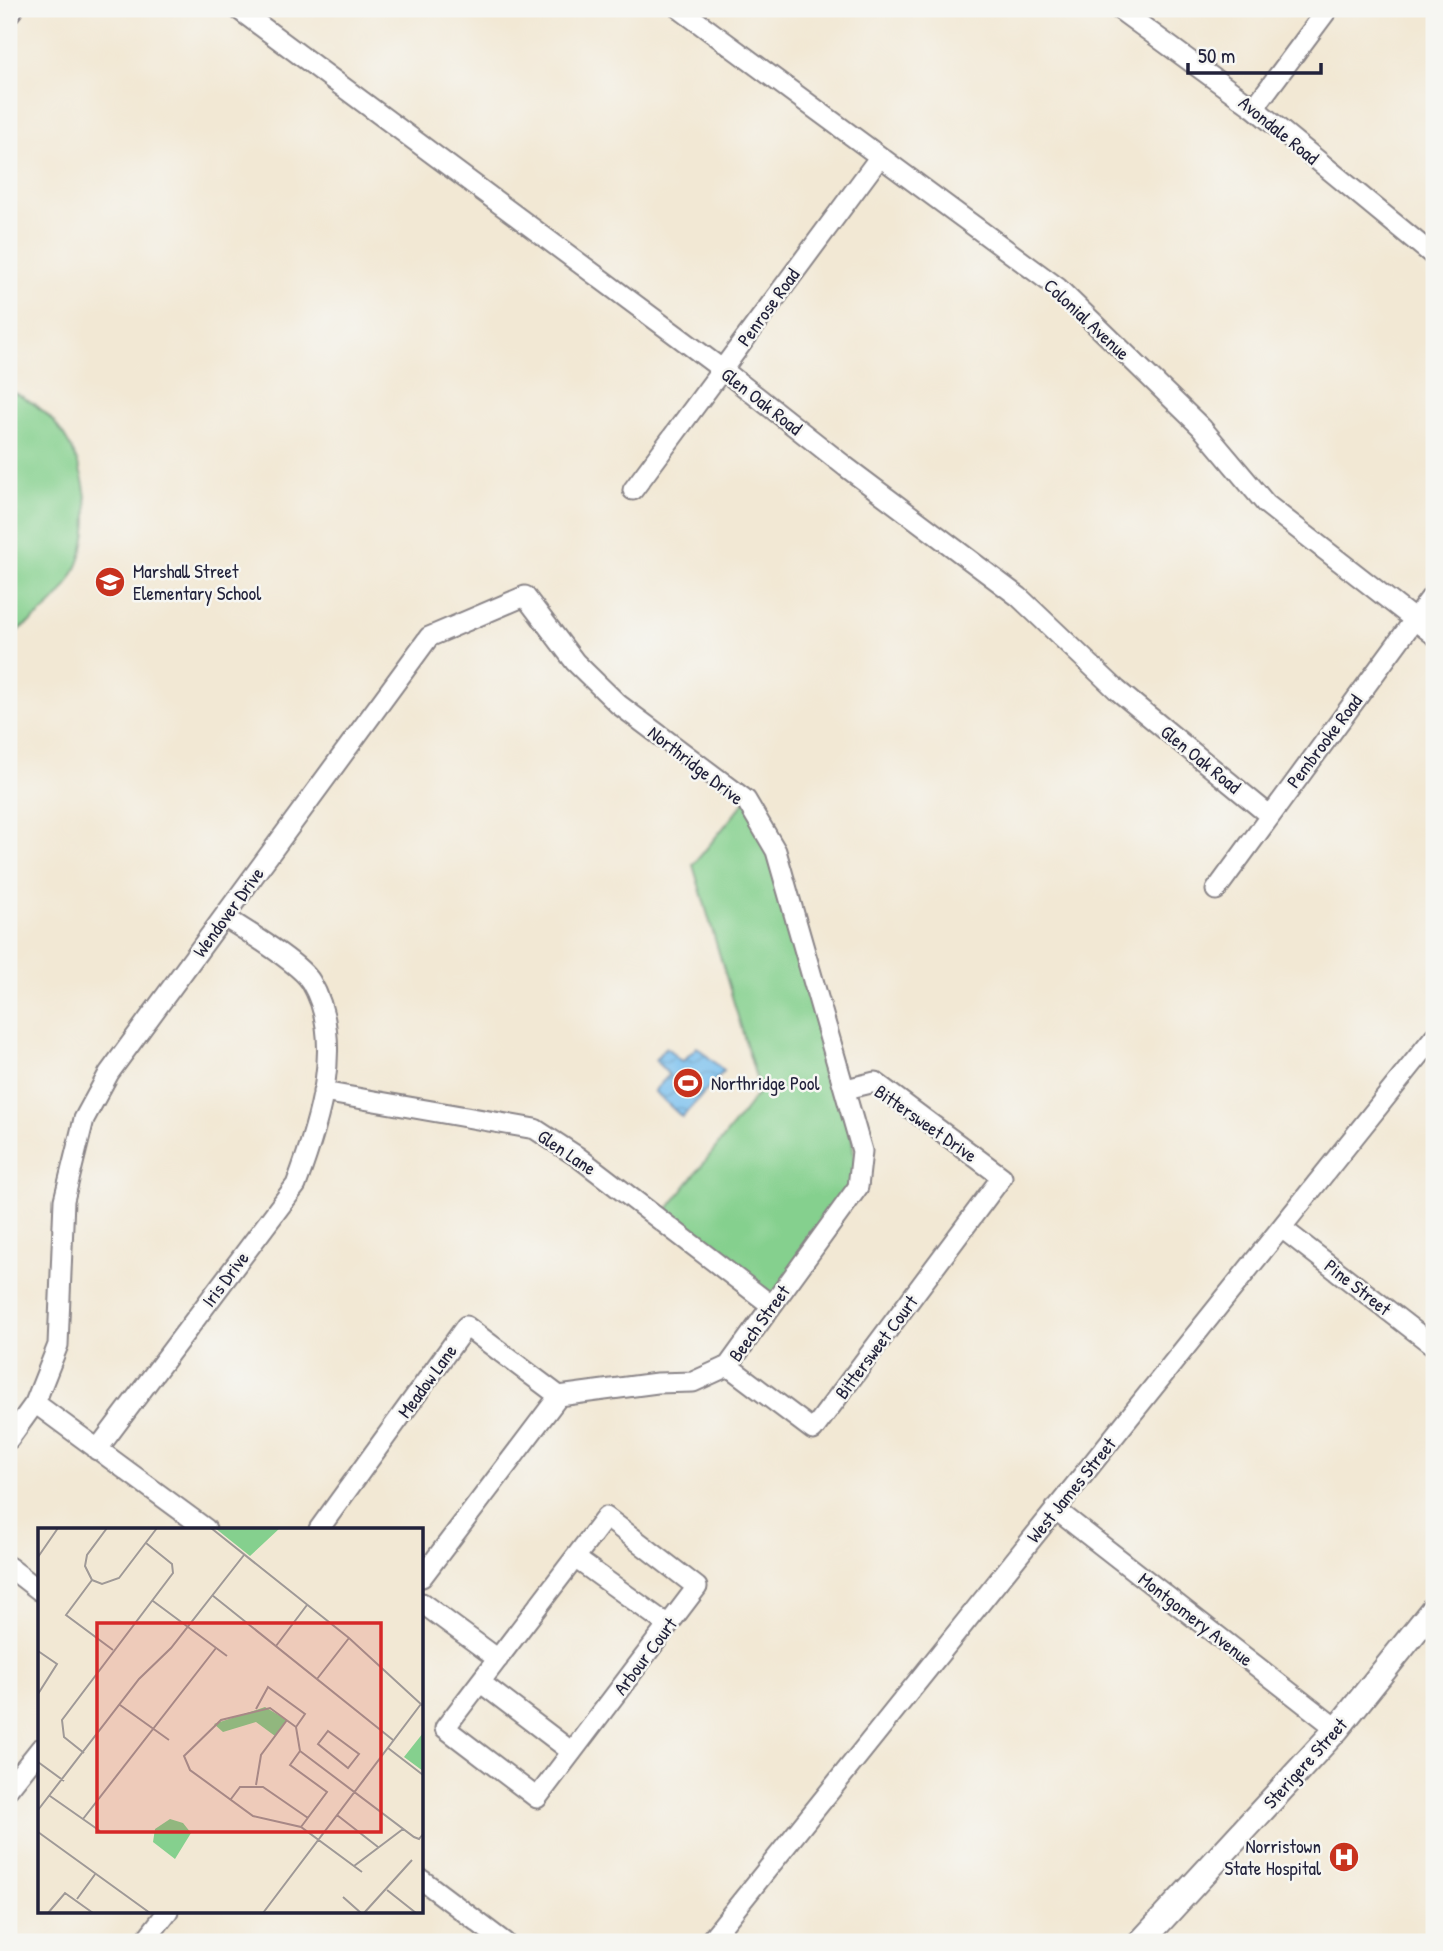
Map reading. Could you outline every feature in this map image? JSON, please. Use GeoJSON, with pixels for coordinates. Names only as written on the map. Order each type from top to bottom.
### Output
{"type":"FeatureCollection","features":[{"type":"Feature","properties":{"kind":"street"},"geometry":{"type":"LineString","coordinates":[[9,14],[13,9]]}},
{"type":"Feature","properties":{"kind":"street","name":"Glen Oak Road"},"geometry":{"type":"LineString","coordinates":[[238,9],[723,370],[846,467],[1019,597],[1117,690],[1269,815]]}},
{"type":"Feature","properties":{"kind":"street","name":"Colonial Avenue"},"geometry":{"type":"LineString","coordinates":[[680,9],[1058,288],[1200,427],[1266,504],[1434,635]]}},
{"type":"Feature","properties":{"kind":"street","name":"Avondale Road"},"geometry":{"type":"LineString","coordinates":[[1119,9],[1254,108],[1434,256]]}},
{"type":"Feature","properties":{"kind":"street"},"geometry":{"type":"LineString","coordinates":[[1254,108],[1328,9]]}},
{"type":"Feature","properties":{"kind":"street","name":"Penrose Road"},"geometry":{"type":"LineString","coordinates":[[633,491],[879,158]]}},
{"type":"Feature","properties":{"kind":"street","name":"Pembrooke Road"},"geometry":{"type":"LineString","coordinates":[[1216,890],[1434,593]]}},
{"type":"Feature","properties":{"kind":"street","name":"Wendover Drive"},"geometry":{"type":"LineString","coordinates":[[9,1439],[35,1403],[58,1345],[64,1200],[84,1119],[109,1073],[226,918],[307,799],[429,637],[525,596],[575,662],[618,704]]}},
{"type":"Feature","properties":{"kind":"street","name":"Northridge Drive"},"geometry":{"type":"LineString","coordinates":[[618,704],[746,800],[776,851],[794,912]]}},
{"type":"Feature","properties":{"kind":"street","name":"Beech Street"},"geometry":{"type":"LineString","coordinates":[[559,1396],[643,1385],[694,1382],[728,1366],[858,1187],[862,1151],[794,912]]}},
{"type":"Feature","properties":{"kind":"street","name":"Iris Drive"},"geometry":{"type":"LineString","coordinates":[[97,1450],[296,1185],[313,1139],[329,1053],[323,1017],[311,981],[288,961],[226,918]]}},
{"type":"Feature","properties":{"kind":"street","name":"West James Street"},"geometry":{"type":"LineString","coordinates":[[709,1942],[1283,1229],[1434,1037]]}},
{"type":"Feature","properties":{"kind":"street","name":"Bittersweet Drive"},"geometry":{"type":"LineString","coordinates":[[846,1089],[875,1082],[1002,1177]]}},
{"type":"Feature","properties":{"kind":"street","name":"Glen Lane"},"geometry":{"type":"LineString","coordinates":[[323,1092],[535,1129],[578,1157],[771,1305]]}},
{"type":"Feature","properties":{"kind":"street","name":"Bittersweet Court"},"geometry":{"type":"LineString","coordinates":[[728,1366],[813,1430],[1002,1177]]}},
{"type":"Feature","properties":{"kind":"street","name":"Pine Street"},"geometry":{"type":"LineString","coordinates":[[1283,1229],[1434,1346]]}},
{"type":"Feature","properties":{"kind":"street","name":"Meadow Lane"},"geometry":{"type":"LineString","coordinates":[[320,1528],[466,1326],[559,1396]]}},
{"type":"Feature","properties":{"kind":"street"},"geometry":{"type":"LineString","coordinates":[[424,1574],[559,1396]]}},
{"type":"Feature","properties":{"kind":"street"},"geometry":{"type":"LineString","coordinates":[[35,1403],[205,1528]]}},
{"type":"Feature","properties":{"kind":"street","name":"Montgomery Avenue"},"geometry":{"type":"LineString","coordinates":[[1055,1509],[1337,1729]]}},
{"type":"Feature","properties":{"kind":"street","name":"Arbour Court"},"geometry":{"type":"LineString","coordinates":[[606,1517],[697,1587],[537,1798],[445,1728],[575,1558],[606,1517]]}},
{"type":"Feature","properties":{"kind":"street"},"geometry":{"type":"LineString","coordinates":[[575,1558],[668,1625]]}},
{"type":"Feature","properties":{"kind":"street"},"geometry":{"type":"LineString","coordinates":[[9,1567],[38,1589]]}},
{"type":"Feature","properties":{"kind":"street"},"geometry":{"type":"LineString","coordinates":[[424,1604],[498,1659]]}},
{"type":"Feature","properties":{"kind":"street","name":"Sterigere Street"},"geometry":{"type":"LineString","coordinates":[[1141,1942],[1337,1729],[1434,1608]]}},
{"type":"Feature","properties":{"kind":"street"},"geometry":{"type":"LineString","coordinates":[[480,1682],[572,1752]]}},
{"type":"Feature","properties":{"kind":"street"},"geometry":{"type":"LineString","coordinates":[[9,1788],[38,1752]]}},
{"type":"Feature","properties":{"kind":"street"},"geometry":{"type":"LineString","coordinates":[[424,1882],[504,1942]]}},
{"type":"Feature","properties":{"kind":"street"},"geometry":{"type":"LineString","coordinates":[[145,1942],[167,1912]]}},
{"type":"Feature","properties":{"kind":"green space"},"geometry":{"type":"Polygon","coordinates":[[[9,391],[35,405],[56,424],[71,448],[82,476],[87,504],[86,534],[79,562],[66,587],[47,609],[9,636],[9,391]]]}},
{"type":"Feature","properties":{"kind":"green space"},"geometry":{"type":"Polygon","coordinates":[[[746,800],[776,851],[846,1089],[858,1187],[771,1305],[660,1219],[760,1091],[693,865],[746,800]]]}},
{"type":"Feature","properties":{"kind":"water","name":"Northridge Pool"},"geometry":{"type":"Polygon","coordinates":[[[666,1047],[682,1062],[697,1047],[724,1071],[682,1117],[654,1091],[669,1075],[655,1060],[666,1047]]]}},
{"type":"Feature","properties":{"kind":"place","name":"Marshall Street Elementary School"},"geometry":{"type":"Point","coordinates":[110,582]}},
{"type":"Feature","properties":{"kind":"place","name":"Northridge Pool"},"geometry":{"type":"Point","coordinates":[688,1083]}},
{"type":"Feature","properties":{"kind":"place","name":"Norristown State Hospital"},"geometry":{"type":"Point","coordinates":[1344,1857]}}]}
